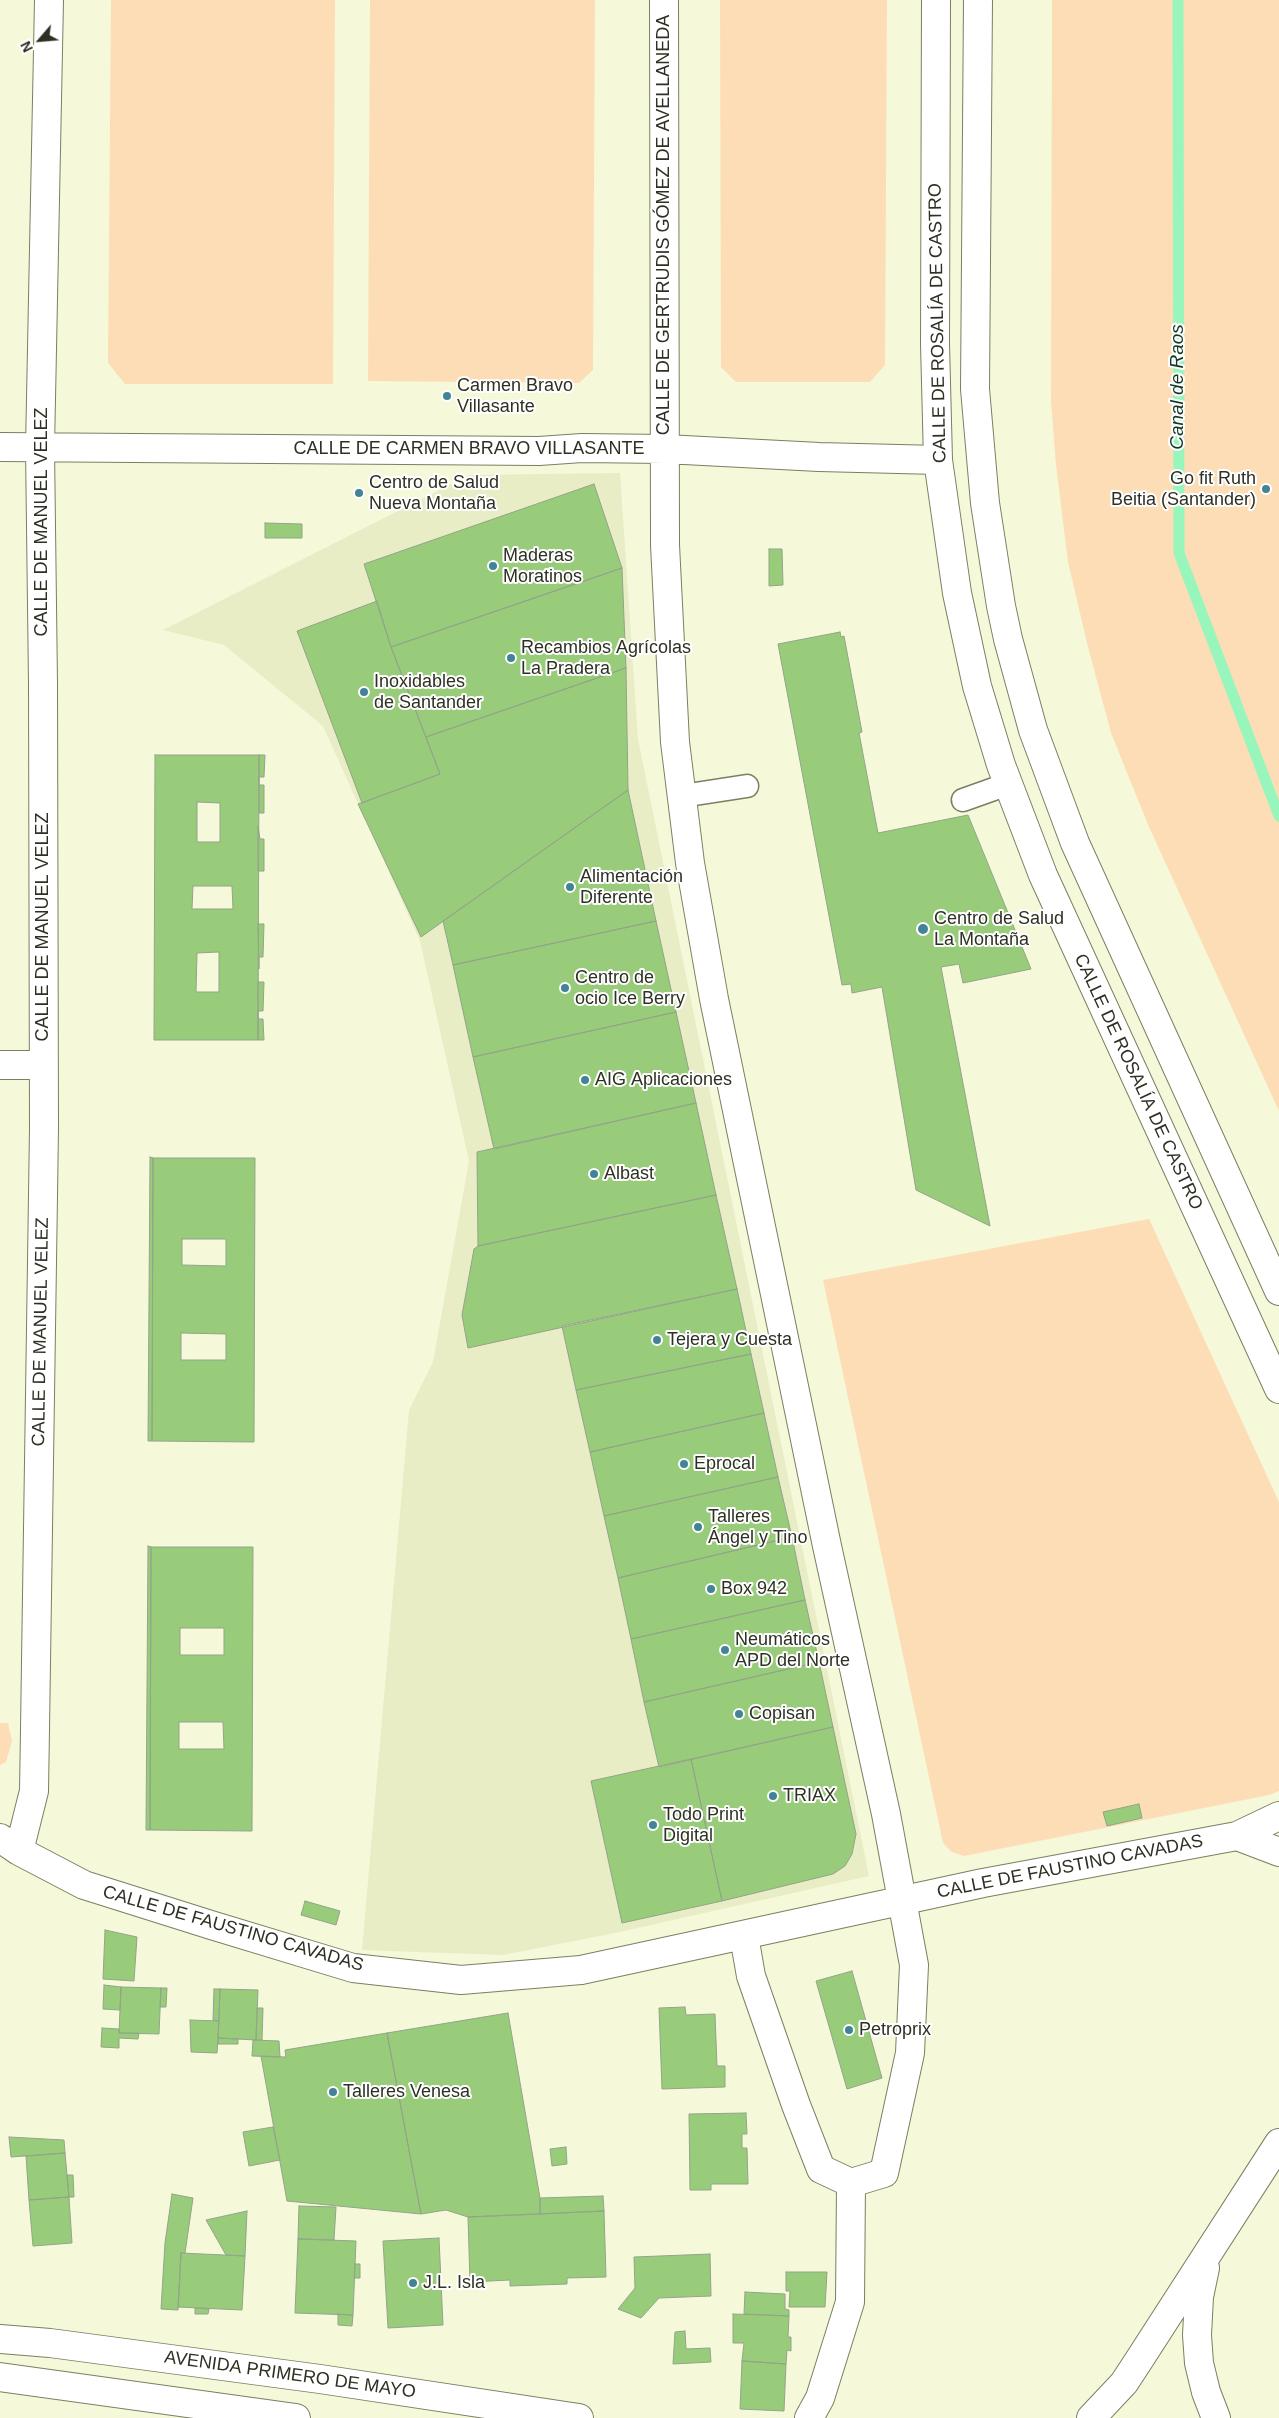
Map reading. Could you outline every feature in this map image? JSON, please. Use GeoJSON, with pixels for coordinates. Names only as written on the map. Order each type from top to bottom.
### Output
{"type":"FeatureCollection","features":[{"type":"Feature","properties":{"kind":"main road","name":"CALLE DE MANUEL VELEZ"},"geometry":{"type":"LineString","coordinates":[[10,1844],[34,1791],[44,1128],[43,684],[40,448],[49,0]]}},
{"type":"Feature","properties":{"kind":"main road","name":"CALLE DE GERTRUDIS GÓMEZ DE AVELLANEDA"},"geometry":{"type":"LineString","coordinates":[[664,0],[665,449]]}},
{"type":"Feature","properties":{"kind":"main road","name":"CALLE DE ROSALÍA DE CASTRO"},"geometry":{"type":"LineString","coordinates":[[936,0],[935,344],[938,460],[952,559],[968,647],[984,713],[1008,784],[1055,902],[1279,1389]]}},
{"type":"Feature","properties":{"kind":"main road","name":"CALLE DE ROSALÍA DE CASTRO"},"geometry":{"type":"LineString","coordinates":[[978,0],[975,389],[985,503],[1000,606],[1033,730],[1075,843],[1279,1291]]}},
{"type":"Feature","properties":{"kind":"main road","name":"CALLE DE CARMEN BRAVO VILLASANTE"},"geometry":{"type":"LineString","coordinates":[[0,447],[539,452],[582,448],[665,449],[819,458],[938,460]]}},
{"type":"Feature","properties":{"kind":"main road"},"geometry":{"type":"LineString","coordinates":[[665,449],[664,545],[675,742],[690,864],[714,999],[903,1899],[914,1965],[910,2053],[884,2173],[852,2183],[821,2169],[796,2106],[751,1976],[744,1936]]}},
{"type":"Feature","properties":{"kind":"main road"},"geometry":{"type":"LineString","coordinates":[[0,1066],[43,1065]]}},
{"type":"Feature","properties":{"kind":"main road","name":"CALLE DE FAUSTINO CAVADAS"},"geometry":{"type":"LineString","coordinates":[[10,1844],[84,1885],[353,1968],[462,1980],[581,1970],[744,1936],[903,1899],[1237,1836],[1279,1816]]}},
{"type":"Feature","properties":{"kind":"main road"},"geometry":{"type":"LineString","coordinates":[[1237,1836],[1279,1852]]}},
{"type":"Feature","properties":{"kind":"main road"},"geometry":{"type":"LineString","coordinates":[[1091,2418],[1124,2383],[1279,2143]]}},
{"type":"Feature","properties":{"kind":"main road"},"geometry":{"type":"LineString","coordinates":[[809,2418],[820,2398],[850,2302],[852,2183]]}},
{"type":"Feature","properties":{"kind":"main road"},"geometry":{"type":"LineString","coordinates":[[1208,2254],[1199,2297],[1197,2335],[1199,2363],[1206,2392],[1216,2418]]}},
{"type":"Feature","properties":{"kind":"main road"},"geometry":{"type":"LineString","coordinates":[[0,2334],[50,2343]]}},
{"type":"Feature","properties":{"kind":"main road","name":"AVENIDA PRIMERO DE MAYO"},"geometry":{"type":"LineString","coordinates":[[0,2340],[50,2343],[320,2379],[579,2418]]}},
{"type":"Feature","properties":{"kind":"main road"},"geometry":{"type":"LineString","coordinates":[[0,2377],[46,2385],[296,2418]]}},
{"type":"Feature","properties":{"kind":"main road"},"geometry":{"type":"LineString","coordinates":[[0,2382],[46,2385]]}},
{"type":"Feature","properties":{"kind":"lane"},"geometry":{"type":"LineString","coordinates":[[963,800],[1008,784]]}},
{"type":"Feature","properties":{"kind":"lane"},"geometry":{"type":"LineString","coordinates":[[682,796],[747,786]]}},
{"type":"Feature","properties":{"kind":"shaded area"},"geometry":{"type":"Polygon","coordinates":[[[111,0],[335,0],[333,384],[125,384],[108,363],[111,0]]]}},
{"type":"Feature","properties":{"kind":"shaded area"},"geometry":{"type":"Polygon","coordinates":[[[370,0],[595,0],[593,370],[579,383],[368,381],[370,0]]]}},
{"type":"Feature","properties":{"kind":"shaded area"},"geometry":{"type":"Polygon","coordinates":[[[720,0],[887,0],[885,365],[870,382],[736,382],[721,367],[720,0]]]}},
{"type":"Feature","properties":{"kind":"shaded area"},"geometry":{"type":"Polygon","coordinates":[[[1052,0],[1279,0],[1279,1111],[1149,827],[1111,733],[1068,562],[1056,465],[1051,402],[1052,0]]]}},
{"type":"Feature","properties":{"kind":"shaded area"},"geometry":{"type":"Polygon","coordinates":[[[620,473],[638,739],[869,1876],[615,1933],[503,1955],[362,1950],[409,1410],[433,1362],[469,1161],[420,941],[323,726],[224,645],[163,630],[469,475],[620,473]]]}},
{"type":"Feature","properties":{"kind":"shaded area"},"geometry":{"type":"Polygon","coordinates":[[[1149,1219],[1279,1502],[1279,1791],[1269,1795],[964,1856],[952,1852],[943,1843],[823,1280],[1149,1219]]]}},
{"type":"Feature","properties":{"kind":"shaded area"},"geometry":{"type":"Polygon","coordinates":[[[0,1723],[8,1723],[12,1741],[6,1762],[0,1765],[0,1723]]]}},
{"type":"Feature","properties":{"kind":"building","name":"Maderas Moratinos"},"geometry":{"type":"Polygon","coordinates":[[[594,484],[622,568],[391,647],[364,564],[594,484]]]}},
{"type":"Feature","properties":{"kind":"building"},"geometry":{"type":"Polygon","coordinates":[[[265,523],[302,524],[302,538],[265,538],[265,523]]]}},
{"type":"Feature","properties":{"kind":"building"},"geometry":{"type":"Polygon","coordinates":[[[769,549],[782,549],[783,585],[769,586],[769,549]]]}},
{"type":"Feature","properties":{"kind":"building","name":"Recambios Agrícolas La Pradera"},"geometry":{"type":"Polygon","coordinates":[[[622,568],[626,668],[426,737],[391,647],[622,568]]]}},
{"type":"Feature","properties":{"kind":"building","name":"Inoxidables de Santander"},"geometry":{"type":"Polygon","coordinates":[[[377,601],[391,647],[440,774],[362,803],[297,631],[377,601]]]}},
{"type":"Feature","properties":{"kind":"building","name":"Centro de Salud La Montaña"},"geometry":{"type":"Polygon","coordinates":[[[840,632],[841,637],[844,636],[862,732],[859,733],[878,833],[968,815],[1031,969],[963,983],[959,964],[941,967],[990,1226],[916,1190],[882,987],[852,993],[851,984],[842,985],[778,644],[840,632]]]}},
{"type":"Feature","properties":{"kind":"building"},"geometry":{"type":"Polygon","coordinates":[[[626,668],[628,790],[421,937],[358,804],[440,774],[426,737],[626,668]]]}},
{"type":"Feature","properties":{"kind":"building"},"geometry":{"type":"Polygon","coordinates":[[[155,755],[259,755],[258,1040],[154,1040],[155,755]],[[197,802],[197,842],[220,842],[220,803],[197,802]],[[193,886],[192,909],[233,909],[232,886],[193,886]],[[219,952],[197,953],[196,992],[219,992],[219,952]]]}},
{"type":"Feature","properties":{"kind":"building"},"geometry":{"type":"Polygon","coordinates":[[[259,755],[265,755],[264,777],[259,777],[259,755]]]}},
{"type":"Feature","properties":{"kind":"building"},"geometry":{"type":"Polygon","coordinates":[[[259,785],[264,785],[264,813],[259,813],[259,785]]]}},
{"type":"Feature","properties":{"kind":"building","name":"Alimentación Diferente"},"geometry":{"type":"Polygon","coordinates":[[[628,790],[656,921],[453,965],[443,921],[628,790]]]}},
{"type":"Feature","properties":{"kind":"building"},"geometry":{"type":"Polygon","coordinates":[[[258,826],[260,839],[264,839],[264,871],[258,871],[258,826]]]}},
{"type":"Feature","properties":{"kind":"building","name":"Centro de ocio Ice Berry"},"geometry":{"type":"Polygon","coordinates":[[[656,921],[676,1012],[473,1057],[453,965],[656,921]]]}},
{"type":"Feature","properties":{"kind":"building"},"geometry":{"type":"Polygon","coordinates":[[[258,924],[264,924],[263,957],[259,957],[259,969],[258,924]]]}},
{"type":"Feature","properties":{"kind":"building"},"geometry":{"type":"Polygon","coordinates":[[[258,982],[264,982],[263,1011],[258,1011],[258,982]]]}},
{"type":"Feature","properties":{"kind":"building","name":"AIG Aplicaciones"},"geometry":{"type":"Polygon","coordinates":[[[676,1012],[696,1103],[494,1149],[473,1057],[676,1012]]]}},
{"type":"Feature","properties":{"kind":"building"},"geometry":{"type":"Polygon","coordinates":[[[258,1019],[263,1019],[264,1040],[258,1040],[258,1019]]]}},
{"type":"Feature","properties":{"kind":"building","name":"Albast"},"geometry":{"type":"Polygon","coordinates":[[[696,1103],[716,1195],[478,1246],[477,1152],[696,1103]]]}},
{"type":"Feature","properties":{"kind":"building"},"geometry":{"type":"Polygon","coordinates":[[[150,1157],[153,1158],[152,1441],[148,1441],[150,1157]]]}},
{"type":"Feature","properties":{"kind":"building"},"geometry":{"type":"Polygon","coordinates":[[[153,1158],[255,1158],[254,1442],[152,1441],[153,1158]],[[182,1239],[182,1265],[226,1266],[226,1239],[182,1239]],[[181,1333],[181,1360],[226,1360],[226,1334],[181,1333]]]}},
{"type":"Feature","properties":{"kind":"building"},"geometry":{"type":"Polygon","coordinates":[[[716,1195],[737,1289],[468,1348],[462,1315],[474,1249],[478,1246],[716,1195]]]}},
{"type":"Feature","properties":{"kind":"building","name":"Tejera y Cuesta"},"geometry":{"type":"Polygon","coordinates":[[[737,1289],[751,1354],[576,1390],[562,1326],[737,1289]]]}},
{"type":"Feature","properties":{"kind":"building"},"geometry":{"type":"Polygon","coordinates":[[[751,1354],[764,1413],[590,1452],[576,1390],[751,1354]]]}},
{"type":"Feature","properties":{"kind":"building","name":"Eprocal"},"geometry":{"type":"Polygon","coordinates":[[[764,1413],[778,1477],[604,1516],[590,1452],[764,1413]]]}},
{"type":"Feature","properties":{"kind":"building","name":"Talleres Ángel y Tino"},"geometry":{"type":"Polygon","coordinates":[[[778,1477],[792,1537],[618,1578],[604,1516],[778,1477]]]}},
{"type":"Feature","properties":{"kind":"building","name":"Box 942"},"geometry":{"type":"Polygon","coordinates":[[[792,1537],[805,1600],[631,1639],[618,1578],[792,1537]]]}},
{"type":"Feature","properties":{"kind":"building"},"geometry":{"type":"Polygon","coordinates":[[[148,1546],[151,1547],[150,1830],[146,1830],[148,1546]]]}},
{"type":"Feature","properties":{"kind":"building"},"geometry":{"type":"Polygon","coordinates":[[[151,1547],[253,1547],[252,1831],[150,1830],[151,1547]],[[180,1628],[180,1655],[224,1655],[224,1628],[180,1628]],[[179,1722],[179,1749],[224,1749],[223,1722],[179,1722]]]}},
{"type":"Feature","properties":{"kind":"building","name":"Neumáticos APD del Norte"},"geometry":{"type":"Polygon","coordinates":[[[805,1600],[819,1662],[644,1702],[631,1639],[805,1600]]]}},
{"type":"Feature","properties":{"kind":"building","name":"Copisan"},"geometry":{"type":"Polygon","coordinates":[[[819,1662],[833,1727],[659,1767],[644,1702],[819,1662]]]}},
{"type":"Feature","properties":{"kind":"building","name":"TRIAX"},"geometry":{"type":"Polygon","coordinates":[[[833,1727],[856,1834],[852,1854],[845,1866],[833,1874],[722,1901],[691,1759],[833,1727]]]}},
{"type":"Feature","properties":{"kind":"building","name":"Todo Print Digital"},"geometry":{"type":"Polygon","coordinates":[[[691,1759],[722,1901],[622,1923],[591,1781],[691,1759]]]}},
{"type":"Feature","properties":{"kind":"building"},"geometry":{"type":"Polygon","coordinates":[[[1139,1804],[1142,1818],[1107,1826],[1103,1812],[1139,1804]]]}},
{"type":"Feature","properties":{"kind":"building"},"geometry":{"type":"Polygon","coordinates":[[[305,1901],[340,1911],[336,1925],[301,1915],[305,1901]]]}},
{"type":"Feature","properties":{"kind":"building"},"geometry":{"type":"Polygon","coordinates":[[[105,1930],[137,1937],[134,1981],[103,1979],[105,1930]]]}},
{"type":"Feature","properties":{"kind":"building","name":"Petroprix"},"geometry":{"type":"Polygon","coordinates":[[[852,1971],[882,2078],[847,2089],[816,1981],[852,1971]]]}},
{"type":"Feature","properties":{"kind":"building"},"geometry":{"type":"Polygon","coordinates":[[[104,1985],[121,1987],[120,2010],[103,2009],[104,1985]]]}},
{"type":"Feature","properties":{"kind":"building"},"geometry":{"type":"Polygon","coordinates":[[[121,1987],[161,1988],[159,2034],[119,2033],[121,1987]]]}},
{"type":"Feature","properties":{"kind":"building"},"geometry":{"type":"Polygon","coordinates":[[[161,1988],[167,1988],[166,2007],[160,2007],[161,1988]]]}},
{"type":"Feature","properties":{"kind":"building"},"geometry":{"type":"Polygon","coordinates":[[[214,1989],[220,1989],[219,2021],[213,2020],[214,1989]]]}},
{"type":"Feature","properties":{"kind":"building"},"geometry":{"type":"Polygon","coordinates":[[[220,1989],[258,1990],[256,2040],[218,2038],[220,1989]]]}},
{"type":"Feature","properties":{"kind":"building"},"geometry":{"type":"Polygon","coordinates":[[[685,2007],[686,2015],[715,2014],[717,2066],[725,2066],[725,2087],[662,2089],[659,2008],[685,2007]]]}},
{"type":"Feature","properties":{"kind":"building"},"geometry":{"type":"Polygon","coordinates":[[[257,2008],[263,2008],[262,2040],[256,2040],[257,2008]]]}},
{"type":"Feature","properties":{"kind":"building"},"geometry":{"type":"Polygon","coordinates":[[[508,2013],[540,2198],[540,2214],[468,2217],[446,2210],[421,2214],[387,2033],[508,2013]]]}},
{"type":"Feature","properties":{"kind":"building"},"geometry":{"type":"Polygon","coordinates":[[[190,2020],[219,2021],[217,2053],[191,2052],[190,2020]]]}},
{"type":"Feature","properties":{"kind":"building"},"geometry":{"type":"Polygon","coordinates":[[[102,2028],[119,2029],[119,2033],[139,2033],[138,2039],[119,2038],[119,2048],[101,2047],[102,2028]]]}},
{"type":"Feature","properties":{"kind":"building","name":"Talleres Venesa"},"geometry":{"type":"Polygon","coordinates":[[[387,2033],[421,2214],[287,2201],[261,2056],[286,2057],[285,2050],[387,2033]]]}},
{"type":"Feature","properties":{"kind":"building"},"geometry":{"type":"Polygon","coordinates":[[[218,2038],[238,2039],[238,2044],[218,2044],[218,2038]]]}},
{"type":"Feature","properties":{"kind":"building"},"geometry":{"type":"Polygon","coordinates":[[[253,2040],[279,2041],[280,2057],[252,2056],[253,2040]]]}},
{"type":"Feature","properties":{"kind":"building"},"geometry":{"type":"Polygon","coordinates":[[[746,2113],[747,2134],[742,2134],[742,2148],[747,2148],[748,2184],[711,2184],[711,2190],[690,2190],[689,2114],[746,2113]]]}},
{"type":"Feature","properties":{"kind":"building"},"geometry":{"type":"Polygon","coordinates":[[[273,2127],[280,2160],[249,2166],[243,2132],[273,2127]]]}},
{"type":"Feature","properties":{"kind":"building"},"geometry":{"type":"Polygon","coordinates":[[[9,2137],[64,2140],[65,2153],[11,2157],[9,2137]]]}},
{"type":"Feature","properties":{"kind":"building"},"geometry":{"type":"Polygon","coordinates":[[[566,2147],[567,2164],[552,2166],[550,2149],[566,2147]]]}},
{"type":"Feature","properties":{"kind":"building"},"geometry":{"type":"Polygon","coordinates":[[[65,2153],[69,2197],[29,2200],[26,2156],[65,2153]]]}},
{"type":"Feature","properties":{"kind":"building"},"geometry":{"type":"Polygon","coordinates":[[[67,2175],[73,2175],[74,2197],[69,2197],[67,2175]]]}},
{"type":"Feature","properties":{"kind":"building"},"geometry":{"type":"Polygon","coordinates":[[[172,2194],[193,2198],[185,2253],[181,2253],[178,2310],[161,2309],[165,2243],[172,2194]]]}},
{"type":"Feature","properties":{"kind":"building"},"geometry":{"type":"Polygon","coordinates":[[[603,2196],[604,2211],[540,2214],[540,2198],[603,2196]]]}},
{"type":"Feature","properties":{"kind":"building"},"geometry":{"type":"Polygon","coordinates":[[[69,2197],[72,2243],[33,2246],[29,2200],[69,2197]]]}},
{"type":"Feature","properties":{"kind":"building"},"geometry":{"type":"Polygon","coordinates":[[[299,2206],[336,2207],[334,2240],[298,2239],[299,2206]]]}},
{"type":"Feature","properties":{"kind":"building"},"geometry":{"type":"Polygon","coordinates":[[[247,2211],[245,2256],[226,2255],[206,2220],[247,2211]]]}},
{"type":"Feature","properties":{"kind":"building"},"geometry":{"type":"Polygon","coordinates":[[[604,2211],[606,2277],[567,2278],[567,2284],[510,2286],[510,2280],[470,2282],[468,2217],[604,2211]]]}},
{"type":"Feature","properties":{"kind":"building","name":"J.L. Isla"},"geometry":{"type":"Polygon","coordinates":[[[439,2238],[443,2325],[388,2328],[383,2241],[439,2238]]]}},
{"type":"Feature","properties":{"kind":"building"},"geometry":{"type":"Polygon","coordinates":[[[298,2239],[356,2241],[353,2315],[295,2313],[298,2239]]]}},
{"type":"Feature","properties":{"kind":"building"},"geometry":{"type":"Polygon","coordinates":[[[181,2253],[245,2256],[242,2310],[178,2307],[181,2253]]]}},
{"type":"Feature","properties":{"kind":"building"},"geometry":{"type":"Polygon","coordinates":[[[710,2254],[711,2296],[659,2298],[641,2318],[618,2309],[635,2288],[634,2257],[710,2254]]]}},
{"type":"Feature","properties":{"kind":"building"},"geometry":{"type":"Polygon","coordinates":[[[355,2264],[360,2264],[360,2278],[354,2278],[355,2264]]]}},
{"type":"Feature","properties":{"kind":"building"},"geometry":{"type":"Polygon","coordinates":[[[786,2272],[827,2272],[825,2307],[789,2307],[790,2291],[786,2291],[786,2272]]]}},
{"type":"Feature","properties":{"kind":"building"},"geometry":{"type":"Polygon","coordinates":[[[745,2292],[785,2294],[785,2309],[789,2310],[789,2316],[744,2314],[745,2292]]]}},
{"type":"Feature","properties":{"kind":"building"},"geometry":{"type":"Polygon","coordinates":[[[195,2308],[209,2309],[208,2314],[195,2314],[195,2308]]]}},
{"type":"Feature","properties":{"kind":"building"},"geometry":{"type":"Polygon","coordinates":[[[338,2314],[353,2315],[352,2326],[338,2325],[338,2314]]]}},
{"type":"Feature","properties":{"kind":"building"},"geometry":{"type":"Polygon","coordinates":[[[733,2314],[789,2316],[788,2337],[791,2337],[791,2351],[787,2350],[786,2364],[742,2361],[744,2343],[733,2343],[733,2314]]]}},
{"type":"Feature","properties":{"kind":"building"},"geometry":{"type":"Polygon","coordinates":[[[685,2331],[686,2349],[710,2348],[711,2362],[673,2364],[675,2332],[685,2331]]]}},
{"type":"Feature","properties":{"kind":"building"},"geometry":{"type":"Polygon","coordinates":[[[742,2361],[786,2364],[784,2411],[740,2409],[742,2361]]]}},
{"type":"Feature","properties":{"kind":"waterway","name":"Canal de Raos"},"geometry":{"type":"LineString","coordinates":[[1178,0],[1179,553],[1279,816]]}},
{"type":"Feature","properties":{"kind":"place","name":"Carmen Bravo Villasante"},"geometry":{"type":"Point","coordinates":[447,396]}},
{"type":"Feature","properties":{"kind":"place","name":"Go fit Ruth Beitia (Santander)"},"geometry":{"type":"Point","coordinates":[1266,489]}},
{"type":"Feature","properties":{"kind":"place","name":"Centro de Salud Nueva Montaña"},"geometry":{"type":"Point","coordinates":[359,493]}},
{"type":"Feature","properties":{"kind":"place","name":"Maderas Moratinos"},"geometry":{"type":"Point","coordinates":[493,566]}},
{"type":"Feature","properties":{"kind":"place","name":"Recambios Agrícolas La Pradera"},"geometry":{"type":"Point","coordinates":[511,658]}},
{"type":"Feature","properties":{"kind":"place","name":"Inoxidables de Santander"},"geometry":{"type":"Point","coordinates":[364,692]}},
{"type":"Feature","properties":{"kind":"place","name":"Alimentación Diferente"},"geometry":{"type":"Point","coordinates":[570,887]}},
{"type":"Feature","properties":{"kind":"place","name":"Centro de Salud La Montaña"},"geometry":{"type":"Point","coordinates":[923,929]}},
{"type":"Feature","properties":{"kind":"place","name":"Centro de ocio Ice Berry"},"geometry":{"type":"Point","coordinates":[565,988]}},
{"type":"Feature","properties":{"kind":"place","name":"AIG Aplicaciones"},"geometry":{"type":"Point","coordinates":[585,1080]}},
{"type":"Feature","properties":{"kind":"place","name":"Albast"},"geometry":{"type":"Point","coordinates":[594,1174]}},
{"type":"Feature","properties":{"kind":"place","name":"Tejera y Cuesta"},"geometry":{"type":"Point","coordinates":[657,1340]}},
{"type":"Feature","properties":{"kind":"place","name":"Eprocal"},"geometry":{"type":"Point","coordinates":[684,1464]}},
{"type":"Feature","properties":{"kind":"place","name":"Talleres Ángel y Tino"},"geometry":{"type":"Point","coordinates":[698,1527]}},
{"type":"Feature","properties":{"kind":"place","name":"Box 942"},"geometry":{"type":"Point","coordinates":[711,1589]}},
{"type":"Feature","properties":{"kind":"place","name":"Neumáticos APD del Norte"},"geometry":{"type":"Point","coordinates":[725,1650]}},
{"type":"Feature","properties":{"kind":"place","name":"Copisan"},"geometry":{"type":"Point","coordinates":[739,1714]}},
{"type":"Feature","properties":{"kind":"place","name":"TRIAX"},"geometry":{"type":"Point","coordinates":[773,1796]}},
{"type":"Feature","properties":{"kind":"place","name":"Todo Print Digital"},"geometry":{"type":"Point","coordinates":[653,1825]}},
{"type":"Feature","properties":{"kind":"place","name":"Petroprix"},"geometry":{"type":"Point","coordinates":[849,2030]}},
{"type":"Feature","properties":{"kind":"place","name":"Talleres Venesa"},"geometry":{"type":"Point","coordinates":[333,2092]}},
{"type":"Feature","properties":{"kind":"place","name":"J.L. Isla"},"geometry":{"type":"Point","coordinates":[413,2283]}}]}
